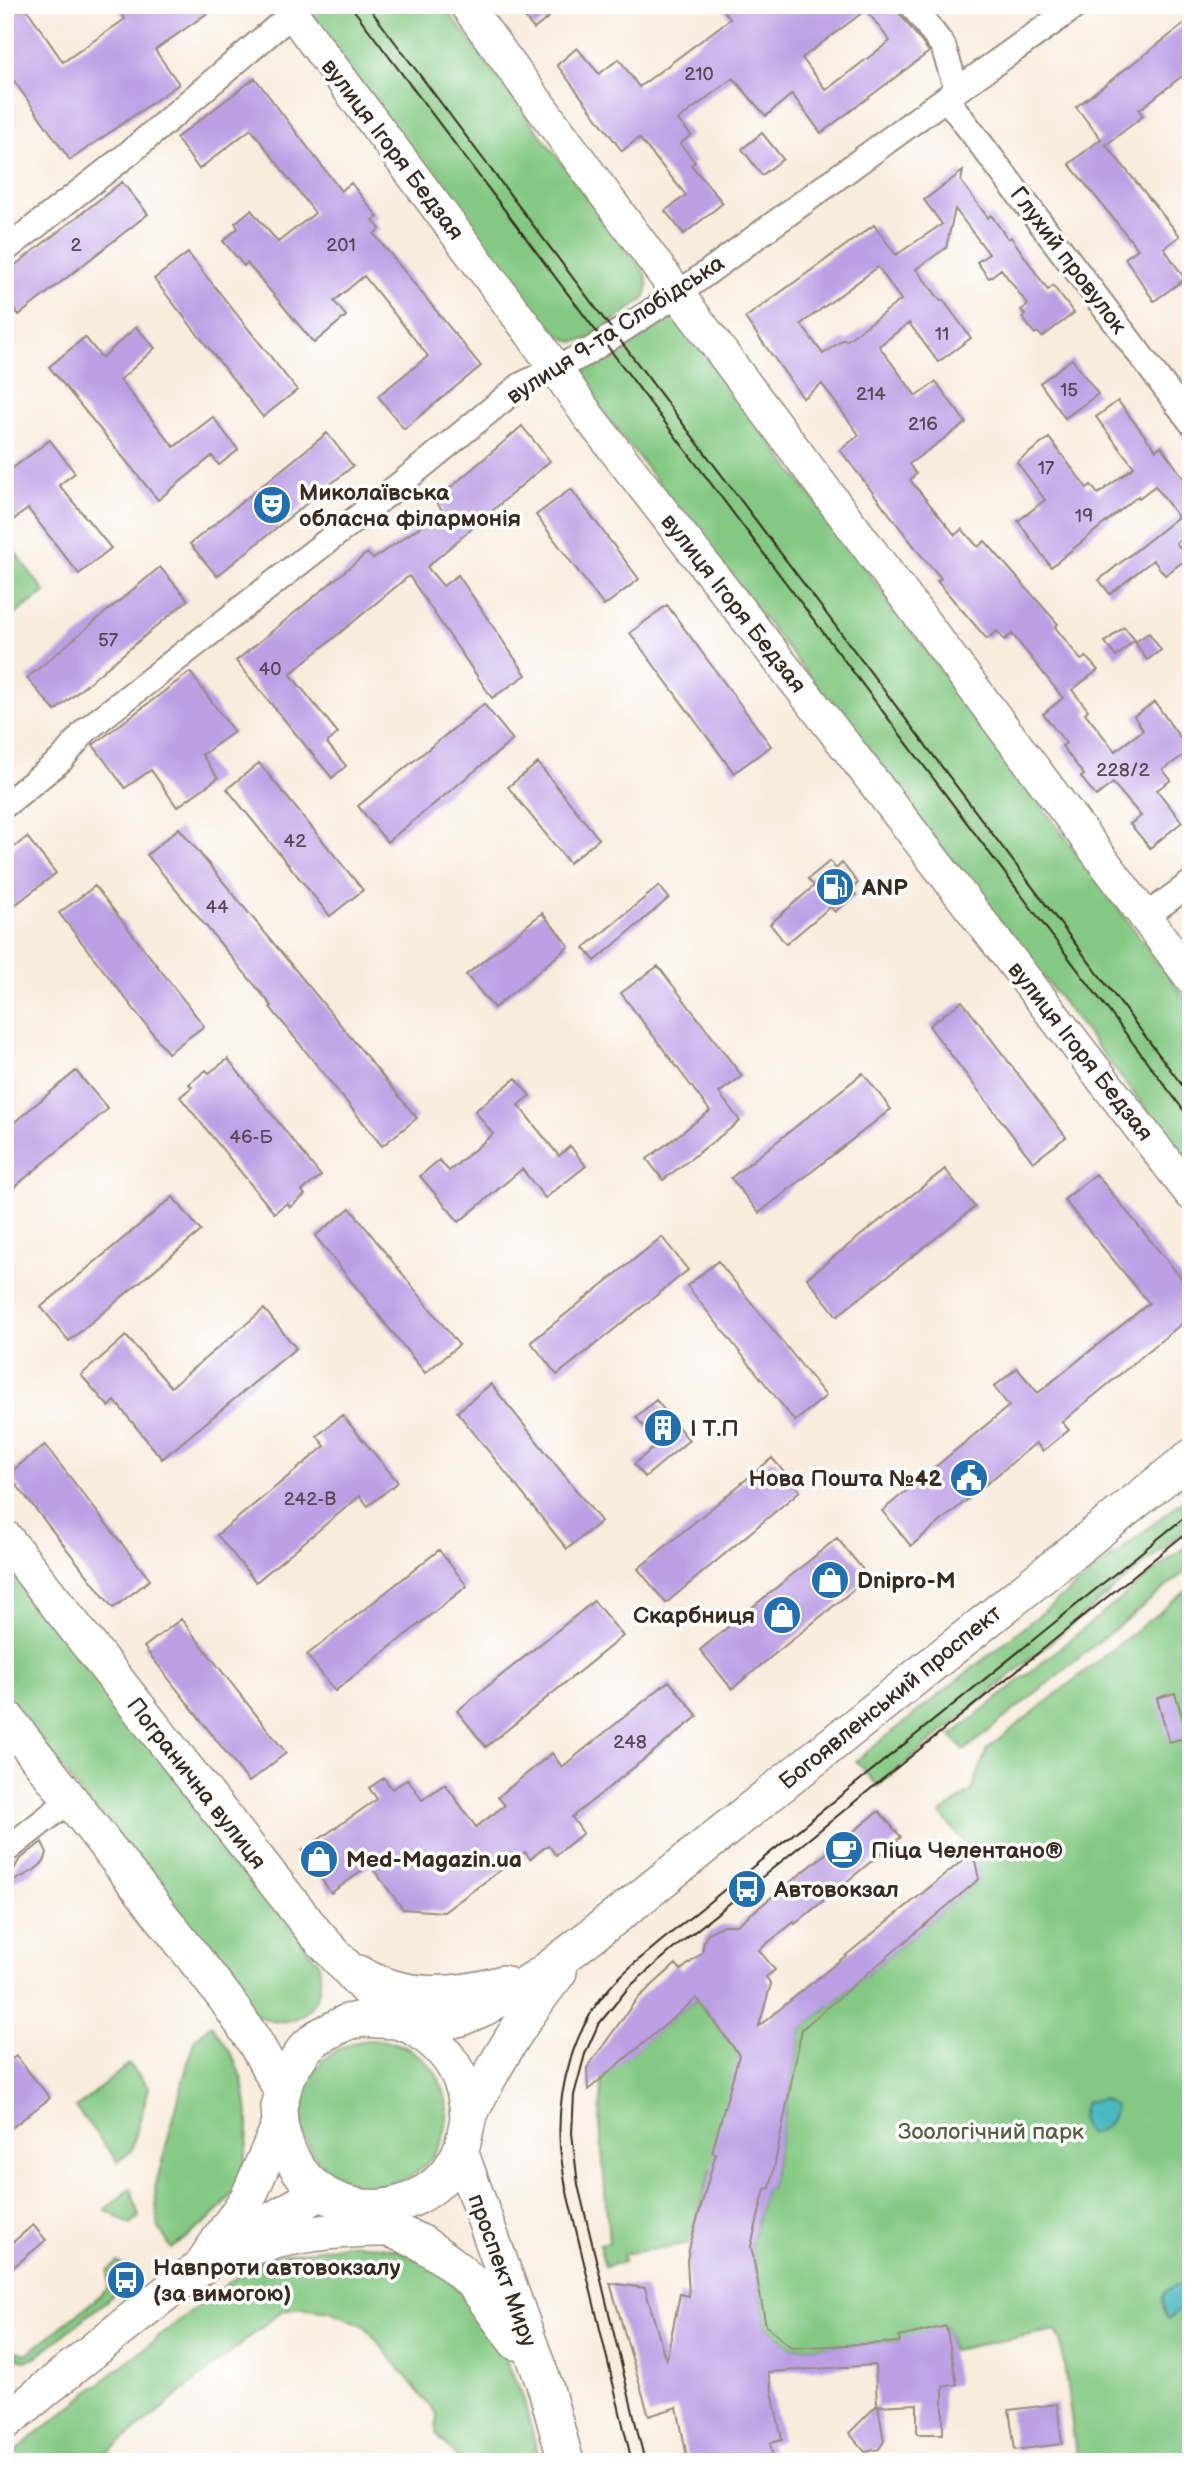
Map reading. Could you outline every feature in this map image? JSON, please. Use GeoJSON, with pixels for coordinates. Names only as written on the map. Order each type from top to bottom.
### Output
{"type":"FeatureCollection","features":[{"type":"Feature","properties":{"kind":"main road","name":"Богоявленський проспект"},"geometry":{"type":"LineString","coordinates":[[202,2265],[248,2198],[295,2061],[305,2048],[331,2029],[363,2019],[403,2024],[436,2024],[461,2018],[539,1976],[1191,1457]]}},
{"type":"Feature","properties":{"kind":"main road","name":"Погранична вулиця"},"geometry":{"type":"LineString","coordinates":[[5,1538],[224,1819],[341,1963],[403,2024]]}},
{"type":"Feature","properties":{"kind":"main road"},"geometry":{"type":"LineString","coordinates":[[5,1716],[226,1999],[256,2044],[281,2108],[283,2140],[294,2162],[309,2182],[337,2199]]}},
{"type":"Feature","properties":{"kind":"main road","name":"Богоявленський проспект"},"geometry":{"type":"LineString","coordinates":[[5,2422],[202,2265],[248,2233],[337,2199],[385,2207],[416,2198],[443,2178],[502,2054],[521,2023],[577,1948]]}},
{"type":"Feature","properties":{"kind":"main road"},"geometry":{"type":"LineString","coordinates":[[341,1963],[370,1980],[402,1991],[436,1995],[469,1992],[502,1983],[534,1972],[577,1948]]}},
{"type":"Feature","properties":{"kind":"main road"},"geometry":{"type":"LineString","coordinates":[[403,2024],[439,2045],[454,2064],[464,2086],[464,2135]]}},
{"type":"Feature","properties":{"kind":"main road","name":"проспект Миру"},"geometry":{"type":"LineString","coordinates":[[464,2135],[546,2389],[566,2462]]}},
{"type":"Feature","properties":{"kind":"main road","name":"проспект Миру"},"geometry":{"type":"LineString","coordinates":[[337,2199],[390,2229],[422,2243],[474,2284],[495,2310],[546,2389]]}},
{"type":"Feature","properties":{"kind":"main road"},"geometry":{"type":"LineString","coordinates":[[202,2265],[275,2239],[313,2232],[390,2229]]}},
{"type":"Feature","properties":{"kind":"street"},"geometry":{"type":"LineString","coordinates":[[466,5],[678,294],[1191,978]]}},
{"type":"Feature","properties":{"kind":"street","name":"Глухий провулок"},"geometry":{"type":"LineString","coordinates":[[912,5],[943,46],[952,94],[1191,422]]}},
{"type":"Feature","properties":{"kind":"street","name":"вулиця 9-та Слобідська"},"geometry":{"type":"LineString","coordinates":[[5,805],[61,760],[86,730],[400,485],[521,385],[583,355],[678,294],[1077,5]]}},
{"type":"Feature","properties":{"kind":"street"},"geometry":{"type":"LineString","coordinates":[[5,250],[128,154],[289,9]]}},
{"type":"Feature","properties":{"kind":"street","name":"вулиця Ігоря Бедзая"},"geometry":{"type":"LineString","coordinates":[[289,9],[556,368],[589,417],[1191,1194]]}},
{"type":"Feature","properties":{"kind":"street"},"geometry":{"type":"LineString","coordinates":[[1146,916],[1191,883]]}},
{"type":"Feature","properties":{"kind":"street"},"geometry":{"type":"LineString","coordinates":[[5,1851],[70,1800]]}},
{"type":"Feature","properties":{"kind":"green space"},"geometry":{"type":"Polygon","coordinates":[[[297,5],[443,5],[646,275],[648,287],[644,299],[588,339],[573,342],[543,328],[297,5]]]}},
{"type":"Feature","properties":{"kind":"green space"},"geometry":{"type":"Polygon","coordinates":[[[666,311],[680,320],[1191,1006],[1191,1167],[590,395],[583,380],[588,358],[666,311]]]}},
{"type":"Feature","properties":{"kind":"green space"},"geometry":{"type":"Polygon","coordinates":[[[16,553],[45,592],[5,622],[5,562],[16,553]]]}},
{"type":"Feature","properties":{"kind":"green space"},"geometry":{"type":"Polygon","coordinates":[[[1191,1494],[1191,1525],[878,1786],[856,1761],[1191,1494]]]}},
{"type":"Feature","properties":{"kind":"green space"},"geometry":{"type":"Polygon","coordinates":[[[1191,1542],[1191,1567],[980,1738],[965,1750],[951,1736],[1191,1542]]]}},
{"type":"Feature","properties":{"kind":"green space"},"geometry":{"type":"Polygon","coordinates":[[[5,1558],[318,1962],[318,1995],[300,2016],[287,2021],[273,2021],[258,2016],[244,2005],[5,1695],[5,1558]]]}},
{"type":"Feature","properties":{"kind":"green space","name":"Зоологічний парк"},"geometry":{"type":"Polygon","coordinates":[[[1191,1587],[1191,2462],[1077,2462],[1061,2341],[1056,2330],[952,2350],[946,2326],[900,2342],[792,2348],[766,2326],[751,2246],[765,2189],[770,2188],[802,2029],[979,1879],[973,1852],[940,1814],[972,1790],[987,1749],[1191,1587]]]}},
{"type":"Feature","properties":{"kind":"green space"},"geometry":{"type":"Polygon","coordinates":[[[702,1994],[705,2009],[739,2055],[722,2170],[711,2168],[693,2233],[704,2241],[623,2254],[624,2261],[605,2267],[599,2244],[609,2242],[600,2123],[602,2077],[702,1994]]]}},
{"type":"Feature","properties":{"kind":"green space"},"geometry":{"type":"Polygon","coordinates":[[[211,2024],[232,2055],[243,2082],[248,2119],[245,2158],[240,2176],[222,2207],[172,2249],[158,2227],[155,2188],[194,2040],[211,2024]]]}},
{"type":"Feature","properties":{"kind":"green space"},"geometry":{"type":"Polygon","coordinates":[[[374,2040],[402,2045],[426,2061],[442,2085],[447,2113],[442,2141],[426,2165],[402,2181],[374,2186],[346,2181],[322,2165],[306,2141],[301,2113],[306,2085],[322,2061],[346,2045],[374,2040]]]}},
{"type":"Feature","properties":{"kind":"green space"},"geometry":{"type":"Polygon","coordinates":[[[129,2064],[149,2088],[131,2151],[118,2162],[76,2108],[129,2064]]]}},
{"type":"Feature","properties":{"kind":"green space"},"geometry":{"type":"Polygon","coordinates":[[[131,2188],[139,2217],[131,2225],[105,2210],[131,2188]]]}},
{"type":"Feature","properties":{"kind":"green space"},"geometry":{"type":"Polygon","coordinates":[[[357,2243],[398,2250],[440,2270],[491,2327],[523,2397],[540,2462],[461,2462],[436,2433],[437,2415],[365,2326],[330,2311],[300,2307],[283,2310],[96,2462],[5,2462],[5,2459],[205,2300],[263,2258],[357,2243]]]}},
{"type":"Feature","properties":{"kind":"green space"},"geometry":{"type":"Polygon","coordinates":[[[118,2262],[132,2273],[133,2279],[35,2358],[26,2361],[15,2357],[15,2351],[27,2354],[108,2289],[108,2270],[118,2262]]]}},
{"type":"Feature","properties":{"kind":"water"},"geometry":{"type":"Polygon","coordinates":[[[1103,2099],[1115,2106],[1112,2117],[1104,2128],[1089,2134],[1083,2126],[1081,2115],[1086,2102],[1103,2099]]]}},
{"type":"Feature","properties":{"kind":"water"},"geometry":{"type":"Polygon","coordinates":[[[1180,2284],[1191,2288],[1191,2311],[1183,2305],[1168,2320],[1163,2303],[1164,2294],[1180,2284]]]}},
{"type":"Feature","properties":{"kind":"building"},"geometry":{"type":"Polygon","coordinates":[[[5,5],[24,5],[63,62],[125,19],[115,5],[219,5],[155,50],[179,84],[70,160],[5,68],[5,5]]]}},
{"type":"Feature","properties":{"kind":"building"},"geometry":{"type":"Polygon","coordinates":[[[515,5],[564,5],[534,29],[515,5]]]}},
{"type":"Feature","properties":{"kind":"building"},"geometry":{"type":"Polygon","coordinates":[[[720,5],[897,5],[900,14],[929,52],[821,133],[792,94],[766,116],[733,78],[678,120],[691,135],[680,144],[695,162],[691,165],[723,203],[684,234],[665,211],[686,195],[639,138],[622,151],[557,65],[577,48],[599,74],[619,59],[639,87],[730,19],[720,5]],[[866,10],[802,58],[826,90],[890,41],[866,10]]]}},
{"type":"Feature","properties":{"kind":"building"},"geometry":{"type":"Polygon","coordinates":[[[1191,19],[1191,69],[1139,110],[1143,116],[1106,145],[1180,236],[1164,248],[1185,279],[1154,301],[1125,258],[1138,249],[1069,164],[1101,139],[1076,107],[1191,19]]]}},
{"type":"Feature","properties":{"kind":"building"},"geometry":{"type":"Polygon","coordinates":[[[255,78],[341,191],[351,183],[378,217],[373,220],[380,229],[374,234],[481,366],[404,429],[378,396],[428,356],[364,276],[334,301],[346,316],[314,343],[247,263],[244,266],[223,241],[238,228],[235,223],[251,210],[278,242],[315,213],[251,129],[199,169],[176,138],[255,78]]]}},
{"type":"Feature","properties":{"kind":"building"},"geometry":{"type":"Polygon","coordinates":[[[762,133],[783,159],[762,175],[742,149],[762,133]]]}},
{"type":"Feature","properties":{"kind":"building"},"geometry":{"type":"Polygon","coordinates":[[[963,171],[961,181],[988,218],[991,215],[1008,239],[1011,237],[1048,290],[1053,286],[1074,313],[1042,337],[1038,332],[1035,334],[1022,317],[1025,315],[1021,310],[1028,305],[1001,269],[989,278],[977,262],[989,254],[955,209],[946,248],[916,269],[971,338],[938,362],[909,323],[879,346],[916,396],[936,382],[966,423],[909,464],[916,474],[910,480],[955,535],[962,529],[978,547],[985,541],[1058,624],[1055,627],[1081,660],[1086,657],[1098,670],[1072,690],[1088,710],[1085,713],[1115,751],[1143,730],[1134,716],[1155,702],[1189,751],[1163,770],[1171,780],[1157,790],[1182,822],[1150,848],[1130,824],[1141,816],[1113,783],[1096,796],[1062,746],[1066,743],[1043,714],[1063,698],[1012,634],[1004,640],[997,631],[987,639],[937,581],[941,578],[840,450],[859,435],[822,384],[803,398],[745,318],[874,225],[896,255],[942,224],[924,200],[963,171]],[[878,267],[801,324],[823,354],[844,339],[846,341],[901,300],[878,267]]]}},
{"type":"Feature","properties":{"kind":"building"},"geometry":{"type":"Polygon","coordinates":[[[122,182],[148,214],[19,315],[5,297],[5,273],[122,182]]]}},
{"type":"Feature","properties":{"kind":"building"},"geometry":{"type":"Polygon","coordinates":[[[188,253],[297,390],[263,417],[154,279],[188,253]]]}},
{"type":"Feature","properties":{"kind":"building"},"geometry":{"type":"Polygon","coordinates":[[[136,327],[155,348],[120,380],[174,447],[213,417],[238,450],[219,465],[212,456],[158,500],[49,367],[85,337],[102,358],[136,327]]]}},
{"type":"Feature","properties":{"kind":"building"},"geometry":{"type":"Polygon","coordinates":[[[1072,359],[1098,394],[1065,418],[1040,383],[1072,359]]]}},
{"type":"Feature","properties":{"kind":"building"},"geometry":{"type":"Polygon","coordinates":[[[1118,401],[1156,450],[1161,446],[1191,489],[1191,534],[1176,543],[1188,558],[1165,575],[1153,560],[1110,594],[1099,580],[1178,517],[1155,486],[1139,498],[1138,496],[1051,567],[1018,521],[1045,500],[1017,462],[1049,438],[1087,488],[1091,485],[1098,494],[1134,467],[1096,417],[1118,401]]]}},
{"type":"Feature","properties":{"kind":"building"},"geometry":{"type":"Polygon","coordinates":[[[522,426],[550,461],[427,567],[443,586],[458,575],[526,675],[492,698],[409,576],[290,674],[338,733],[327,743],[346,766],[332,778],[236,661],[367,553],[373,559],[443,511],[435,501],[522,426]]]}},
{"type":"Feature","properties":{"kind":"building","name":"Миколаївська обласна філармонія"},"geometry":{"type":"Polygon","coordinates":[[[327,433],[353,466],[217,576],[190,544],[327,433]]]}},
{"type":"Feature","properties":{"kind":"building"},"geometry":{"type":"Polygon","coordinates":[[[50,440],[75,473],[59,485],[111,548],[79,574],[28,509],[5,526],[5,474],[50,440]]]}},
{"type":"Feature","properties":{"kind":"building"},"geometry":{"type":"Polygon","coordinates":[[[571,489],[639,579],[604,606],[536,515],[571,489]]]}},
{"type":"Feature","properties":{"kind":"building"},"geometry":{"type":"Polygon","coordinates":[[[160,567],[188,600],[55,711],[27,678],[160,567]]]}},
{"type":"Feature","properties":{"kind":"building"},"geometry":{"type":"Polygon","coordinates":[[[667,605],[771,746],[734,773],[630,633],[667,605]]]}},
{"type":"Feature","properties":{"kind":"building"},"geometry":{"type":"Polygon","coordinates":[[[1124,627],[1135,640],[1116,657],[1105,642],[1124,627]]]}},
{"type":"Feature","properties":{"kind":"building"},"geometry":{"type":"Polygon","coordinates":[[[1149,633],[1161,650],[1147,660],[1135,642],[1149,633]]]}},
{"type":"Feature","properties":{"kind":"building"},"geometry":{"type":"Polygon","coordinates":[[[190,672],[234,732],[202,755],[218,778],[177,807],[151,770],[125,788],[93,745],[190,672]]]}},
{"type":"Feature","properties":{"kind":"building"},"geometry":{"type":"Polygon","coordinates":[[[484,704],[513,740],[387,842],[358,806],[484,704]]]}},
{"type":"Feature","properties":{"kind":"building"},"geometry":{"type":"Polygon","coordinates":[[[259,763],[363,890],[330,916],[227,789],[259,763]]]}},
{"type":"Feature","properties":{"kind":"building"},"geometry":{"type":"Polygon","coordinates":[[[538,763],[599,839],[569,863],[508,787],[538,763]]]}},
{"type":"Feature","properties":{"kind":"building"},"geometry":{"type":"Polygon","coordinates":[[[179,828],[417,1118],[382,1146],[270,1007],[272,1006],[147,855],[179,828]]]}},
{"type":"Feature","properties":{"kind":"building"},"geometry":{"type":"Polygon","coordinates":[[[27,837],[56,873],[5,913],[5,855],[27,837]]]}},
{"type":"Feature","properties":{"kind":"building"},"geometry":{"type":"Polygon","coordinates":[[[830,861],[836,869],[842,863],[858,883],[851,889],[856,895],[835,912],[830,907],[786,944],[770,924],[814,886],[808,879],[830,861]]]}},
{"type":"Feature","properties":{"kind":"building"},"geometry":{"type":"Polygon","coordinates":[[[95,886],[204,1026],[168,1053],[59,913],[95,886]]]}},
{"type":"Feature","properties":{"kind":"building"},"geometry":{"type":"Polygon","coordinates":[[[659,886],[669,898],[595,961],[584,948],[659,886]]]}},
{"type":"Feature","properties":{"kind":"building"},"geometry":{"type":"Polygon","coordinates":[[[542,913],[569,946],[494,1008],[466,975],[542,913]]]}},
{"type":"Feature","properties":{"kind":"building"},"geometry":{"type":"Polygon","coordinates":[[[658,966],[742,1076],[719,1093],[740,1121],[663,1180],[647,1159],[710,1111],[621,993],[658,966]]]}},
{"type":"Feature","properties":{"kind":"building"},"geometry":{"type":"Polygon","coordinates":[[[962,1001],[1066,1137],[1033,1162],[929,1026],[962,1001]]]}},
{"type":"Feature","properties":{"kind":"building"},"geometry":{"type":"Polygon","coordinates":[[[228,1059],[321,1176],[302,1191],[305,1195],[290,1207],[287,1203],[274,1213],[180,1097],[192,1087],[189,1084],[206,1070],[209,1073],[228,1059]]]}},
{"type":"Feature","properties":{"kind":"building"},"geometry":{"type":"Polygon","coordinates":[[[76,1071],[108,1109],[5,1195],[5,1130],[76,1071]]]}},
{"type":"Feature","properties":{"kind":"building"},"geometry":{"type":"Polygon","coordinates":[[[863,1073],[891,1109],[759,1213],[731,1178],[863,1073]]]}},
{"type":"Feature","properties":{"kind":"building"},"geometry":{"type":"Polygon","coordinates":[[[516,1078],[530,1096],[518,1105],[559,1156],[570,1146],[586,1166],[545,1198],[522,1169],[459,1222],[420,1176],[439,1160],[449,1171],[493,1134],[475,1111],[516,1078]]]}},
{"type":"Feature","properties":{"kind":"building"},"geometry":{"type":"Polygon","coordinates":[[[945,1169],[975,1207],[837,1316],[807,1278],[945,1169]]]}},
{"type":"Feature","properties":{"kind":"building"},"geometry":{"type":"Polygon","coordinates":[[[1096,1174],[1191,1290],[1191,1316],[1062,1422],[1069,1430],[1043,1451],[1036,1443],[911,1546],[882,1511],[1009,1406],[994,1387],[1017,1368],[1038,1393],[1149,1303],[1064,1200],[1096,1174]]]}},
{"type":"Feature","properties":{"kind":"building"},"geometry":{"type":"Polygon","coordinates":[[[173,1197],[201,1231],[69,1341],[41,1307],[173,1197]]]}},
{"type":"Feature","properties":{"kind":"building"},"geometry":{"type":"Polygon","coordinates":[[[350,1208],[459,1345],[425,1373],[315,1236],[350,1208]]]}},
{"type":"Feature","properties":{"kind":"building"},"geometry":{"type":"Polygon","coordinates":[[[662,1237],[688,1270],[557,1375],[531,1342],[662,1237]]]}},
{"type":"Feature","properties":{"kind":"building"},"geometry":{"type":"Polygon","coordinates":[[[718,1261],[826,1396],[795,1421],[687,1286],[718,1261]]]}},
{"type":"Feature","properties":{"kind":"building"},"geometry":{"type":"Polygon","coordinates":[[[264,1309],[296,1348],[162,1459],[115,1401],[109,1407],[81,1375],[126,1336],[171,1387],[264,1309]]]}},
{"type":"Feature","properties":{"kind":"building"},"geometry":{"type":"Polygon","coordinates":[[[491,1384],[601,1521],[567,1549],[457,1412],[491,1384]]]}},
{"type":"Feature","properties":{"kind":"building","name":"І Т.П"},"geometry":{"type":"Polygon","coordinates":[[[656,1400],[689,1440],[645,1477],[634,1464],[658,1444],[636,1417],[656,1400]]]}},
{"type":"Feature","properties":{"kind":"building"},"geometry":{"type":"Polygon","coordinates":[[[342,1415],[398,1482],[368,1506],[360,1496],[256,1582],[217,1535],[325,1446],[317,1436],[342,1415]]]}},
{"type":"Feature","properties":{"kind":"building"},"geometry":{"type":"Polygon","coordinates":[[[45,1445],[150,1580],[113,1608],[8,1474],[45,1445]]]}},
{"type":"Feature","properties":{"kind":"building"},"geometry":{"type":"Polygon","coordinates":[[[772,1458],[800,1491],[666,1603],[638,1569],[772,1458]]]}},
{"type":"Feature","properties":{"kind":"building"},"geometry":{"type":"Polygon","coordinates":[[[837,1538],[869,1577],[732,1689],[700,1650],[837,1538]]]}},
{"type":"Feature","properties":{"kind":"building"},"geometry":{"type":"Polygon","coordinates":[[[439,1550],[467,1586],[335,1691],[307,1655],[439,1550]]]}},
{"type":"Feature","properties":{"kind":"building"},"geometry":{"type":"Polygon","coordinates":[[[594,1601],[623,1636],[486,1747],[457,1711],[594,1601]]]}},
{"type":"Feature","properties":{"kind":"building"},"geometry":{"type":"Polygon","coordinates":[[[181,1619],[286,1753],[249,1782],[144,1647],[181,1619]]]}},
{"type":"Feature","properties":{"kind":"building"},"geometry":{"type":"Polygon","coordinates":[[[669,1681],[698,1716],[572,1817],[583,1833],[556,1855],[548,1845],[530,1859],[525,1852],[444,1912],[403,1909],[373,1869],[373,1863],[331,1893],[302,1851],[377,1799],[369,1788],[384,1778],[392,1789],[408,1779],[422,1800],[445,1784],[476,1827],[505,1805],[498,1797],[552,1753],[562,1767],[669,1681]]]}},
{"type":"Feature","properties":{"kind":"building"},"geometry":{"type":"Polygon","coordinates":[[[1175,1693],[1188,1737],[1169,1742],[1157,1698],[1175,1693]]]}},
{"type":"Feature","properties":{"kind":"building"},"geometry":{"type":"Polygon","coordinates":[[[879,1811],[901,1837],[759,1950],[775,1970],[766,1977],[771,1984],[759,2026],[973,1852],[979,1879],[802,2029],[770,2188],[765,2189],[751,2246],[766,2326],[792,2348],[900,2342],[899,2337],[946,2326],[957,2384],[943,2387],[943,2434],[917,2434],[917,2404],[878,2406],[884,2441],[879,2449],[865,2452],[849,2433],[877,2405],[875,2365],[768,2372],[782,2440],[770,2443],[774,2462],[688,2462],[677,2407],[649,2416],[610,2283],[645,2288],[666,2361],[680,2294],[689,2296],[687,2260],[690,2245],[716,2153],[712,2152],[739,2055],[697,1998],[588,2090],[587,2068],[636,2000],[676,1964],[681,1970],[702,1953],[708,1933],[723,1925],[737,1925],[879,1811]]]}},
{"type":"Feature","properties":{"kind":"building"},"geometry":{"type":"Polygon","coordinates":[[[42,1842],[47,1853],[44,1862],[6,1885],[19,1860],[42,1842]]]}},
{"type":"Feature","properties":{"kind":"building"},"geometry":{"type":"Polygon","coordinates":[[[16,2056],[50,2098],[5,2133],[5,2064],[16,2056]]]}},
{"type":"Feature","properties":{"kind":"building"},"geometry":{"type":"Polygon","coordinates":[[[33,2225],[46,2240],[5,2274],[5,2249],[33,2225]]]}},
{"type":"Feature","properties":{"kind":"building"},"geometry":{"type":"Polygon","coordinates":[[[1057,2404],[1062,2444],[1015,2450],[1009,2410],[1057,2404]]]}},
{"type":"Feature","properties":{"kind":"tram line"},"geometry":{"type":"LineString","coordinates":[[350,5],[1191,1120]]}},
{"type":"Feature","properties":{"kind":"tram line"},"geometry":{"type":"LineString","coordinates":[[367,5],[1191,1097]]}},
{"type":"Feature","properties":{"kind":"tram line"},"geometry":{"type":"LineString","coordinates":[[632,2462],[566,2188],[560,2151],[561,2103],[565,2081],[570,2060],[587,2020],[612,1985],[635,1963],[1191,1512]]}},
{"type":"Feature","properties":{"kind":"tram line"},"geometry":{"type":"LineString","coordinates":[[645,2462],[578,2185],[572,2133],[574,2095],[585,2054],[598,2025],[629,1987],[672,1950],[1191,1529]]}},
{"type":"Feature","properties":{"kind":"place","name":"Миколаївська обласна філармонія"},"geometry":{"type":"Point","coordinates":[272,505]}},
{"type":"Feature","properties":{"kind":"place","name":"ANP"},"geometry":{"type":"Point","coordinates":[835,887]}},
{"type":"Feature","properties":{"kind":"place","name":"І Т.П"},"geometry":{"type":"Point","coordinates":[663,1428]}},
{"type":"Feature","properties":{"kind":"place","name":"Нова Пошта №42"},"geometry":{"type":"Point","coordinates":[969,1478]}},
{"type":"Feature","properties":{"kind":"place","name":"Dnipro-M"},"geometry":{"type":"Point","coordinates":[830,1580]}},
{"type":"Feature","properties":{"kind":"place","name":"Скарбниця"},"geometry":{"type":"Point","coordinates":[782,1615]}},
{"type":"Feature","properties":{"kind":"place","name":"Піца Челентано®"},"geometry":{"type":"Point","coordinates":[844,1850]}},
{"type":"Feature","properties":{"kind":"place","name":"Med-Magazin.ua"},"geometry":{"type":"Point","coordinates":[319,1859]}},
{"type":"Feature","properties":{"kind":"place","name":"Автовокзал"},"geometry":{"type":"Point","coordinates":[747,1889]}},
{"type":"Feature","properties":{"kind":"place","name":"Навпроти автовокзалу (за вимогою)"},"geometry":{"type":"Point","coordinates":[126,2280]}}]}
